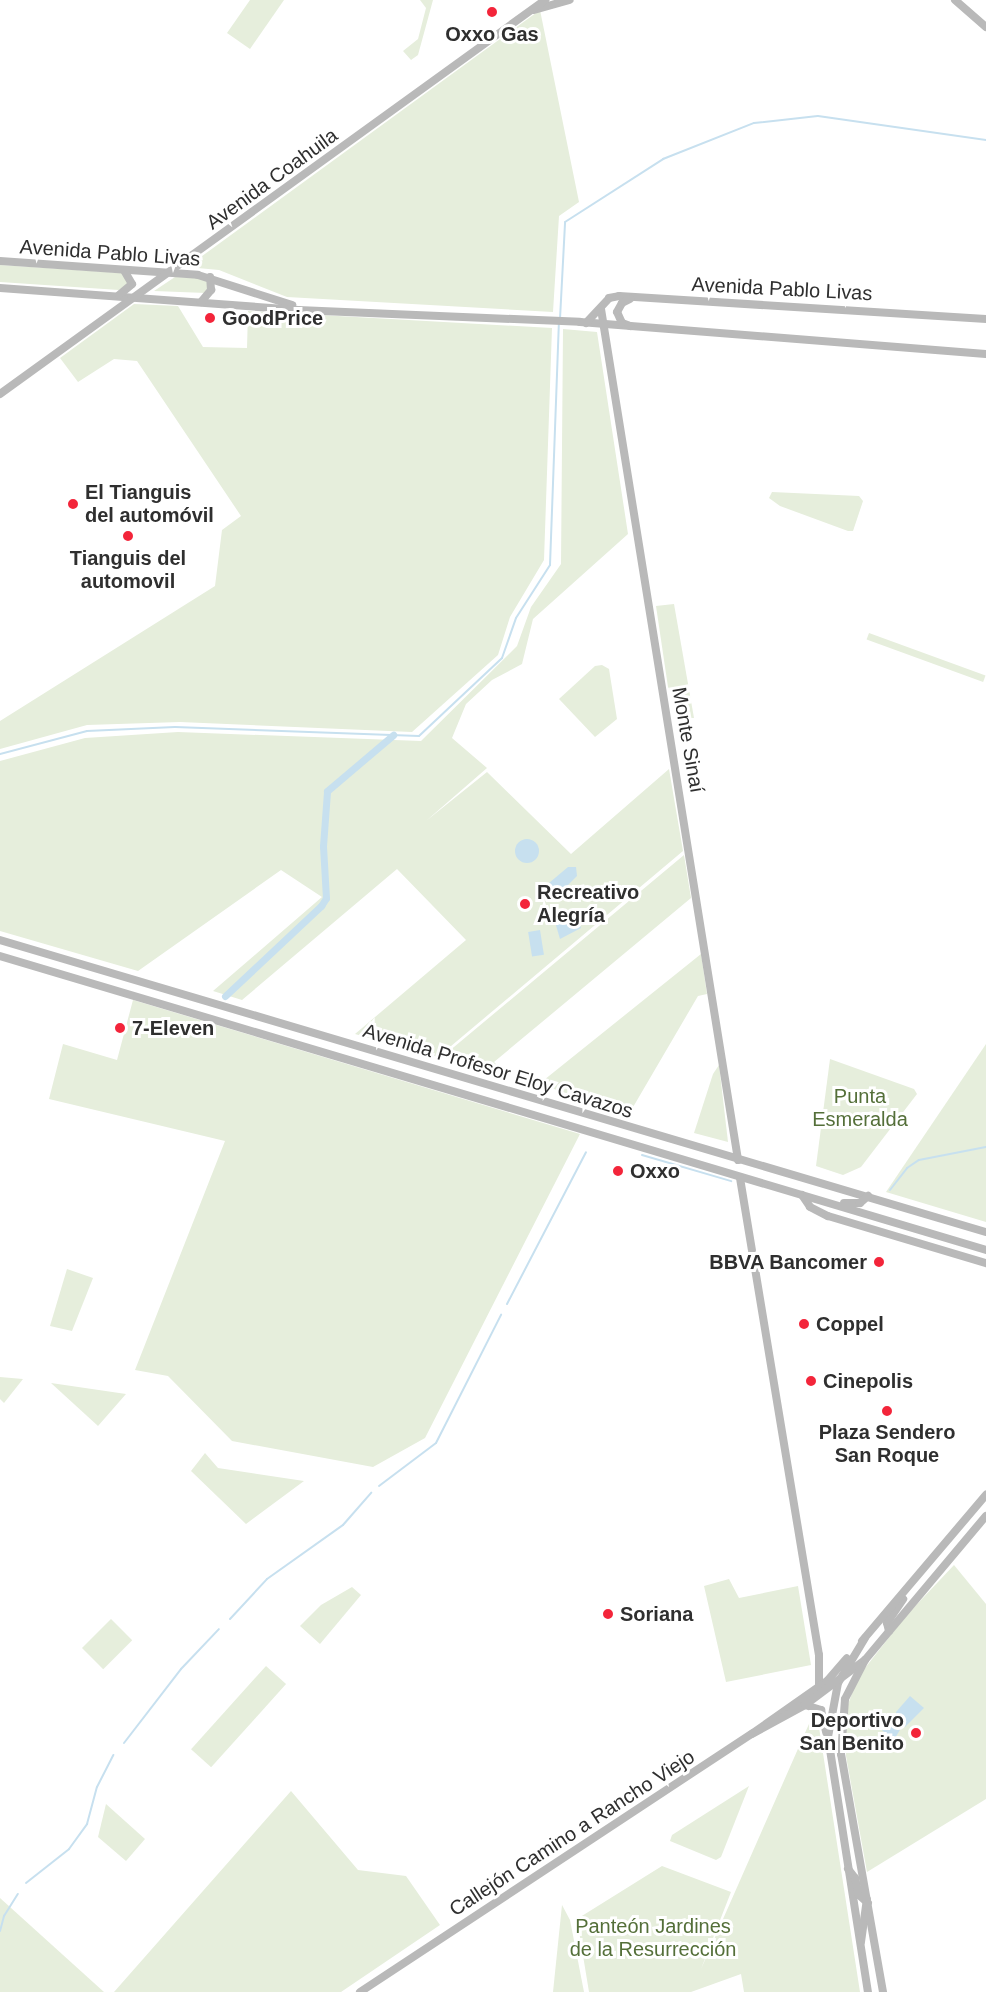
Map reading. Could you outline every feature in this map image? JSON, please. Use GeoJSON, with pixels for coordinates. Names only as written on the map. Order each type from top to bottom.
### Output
{"type":"FeatureCollection","features":[{"type":"Feature","properties":{"kind":"main road","name":"Avenida Coahuila"},"geometry":{"type":"LineString","coordinates":[[0,394],[138,298],[545,0]]}},
{"type":"Feature","properties":{"kind":"main road","name":"Avenida Coahuila"},"geometry":{"type":"LineString","coordinates":[[533,10],[570,0]]}},
{"type":"Feature","properties":{"kind":"main road"},"geometry":{"type":"LineString","coordinates":[[955,0],[986,27]]}},
{"type":"Feature","properties":{"kind":"main road","name":"Avenida Pablo Livas"},"geometry":{"type":"LineString","coordinates":[[0,261],[210,277],[271,300],[319,311]]}},
{"type":"Feature","properties":{"kind":"main road"},"geometry":{"type":"LineString","coordinates":[[116,296],[132,284],[124,270]]}},
{"type":"Feature","properties":{"kind":"main road"},"geometry":{"type":"LineString","coordinates":[[201,302],[211,293],[210,277]]}},
{"type":"Feature","properties":{"kind":"main road","name":"Avenida Pablo Livas"},"geometry":{"type":"LineString","coordinates":[[0,288],[319,311],[583,322],[603,326],[986,354]]}},
{"type":"Feature","properties":{"kind":"main road","name":"Avenida Pablo Livas"},"geometry":{"type":"LineString","coordinates":[[583,322],[601,309],[612,297],[986,320]]}},
{"type":"Feature","properties":{"kind":"main road"},"geometry":{"type":"LineString","coordinates":[[636,328],[622,323],[617,312],[622,303],[640,298]]}},
{"type":"Feature","properties":{"kind":"main road","name":"Monte Sinaí"},"geometry":{"type":"LineString","coordinates":[[601,309],[738,1160]]}},
{"type":"Feature","properties":{"kind":"main road","name":"Avenida Profesor Eloy Cavazos"},"geometry":{"type":"LineString","coordinates":[[0,940],[986,1232]]}},
{"type":"Feature","properties":{"kind":"main road","name":"Avenida Profesor Eloy Cavazos"},"geometry":{"type":"LineString","coordinates":[[0,956],[342,1056],[740,1178],[832,1203],[986,1250]]}},
{"type":"Feature","properties":{"kind":"main road"},"geometry":{"type":"LineString","coordinates":[[52,956],[68,975],[93,968]]}},
{"type":"Feature","properties":{"kind":"main road"},"geometry":{"type":"LineString","coordinates":[[342,1056],[365,1058],[367,1049]]}},
{"type":"Feature","properties":{"kind":"main road"},"geometry":{"type":"LineString","coordinates":[[375,1066],[379,1058],[399,1059]]}},
{"type":"Feature","properties":{"kind":"main road"},"geometry":{"type":"LineString","coordinates":[[740,1178],[819,1655],[830,1687],[840,1697],[836,1721],[840,1734],[844,1777],[883,1990]]}},
{"type":"Feature","properties":{"kind":"main road"},"geometry":{"type":"LineString","coordinates":[[802,1195],[810,1207],[828,1216],[986,1263]]}},
{"type":"Feature","properties":{"kind":"main road"},"geometry":{"type":"LineString","coordinates":[[832,1203],[860,1203],[868,1196]]}},
{"type":"Feature","properties":{"kind":"main road"},"geometry":{"type":"LineString","coordinates":[[910,1227],[916,1243]]}},
{"type":"Feature","properties":{"kind":"main road"},"geometry":{"type":"LineString","coordinates":[[971,1259],[986,1250]]}},
{"type":"Feature","properties":{"kind":"main road"},"geometry":{"type":"LineString","coordinates":[[828,1737],[830,1687],[835,1673],[986,1495]]}},
{"type":"Feature","properties":{"kind":"main road"},"geometry":{"type":"LineString","coordinates":[[840,1734],[849,1688],[865,1660],[986,1516]]}},
{"type":"Feature","properties":{"kind":"main road"},"geometry":{"type":"LineString","coordinates":[[889,1631],[887,1623],[902,1602],[904,1592]]}},
{"type":"Feature","properties":{"kind":"main road"},"geometry":{"type":"LineString","coordinates":[[830,1687],[865,1638]]}},
{"type":"Feature","properties":{"kind":"main road"},"geometry":{"type":"LineString","coordinates":[[819,1655],[825,1670],[835,1673]]}},
{"type":"Feature","properties":{"kind":"main road"},"geometry":{"type":"LineString","coordinates":[[752,1734],[759,1725],[830,1687],[865,1660]]}},
{"type":"Feature","properties":{"kind":"main road","name":"Callejón Camino a Rancho Viejo"},"geometry":{"type":"LineString","coordinates":[[360,1992],[752,1734],[805,1705],[830,1687]]}},
{"type":"Feature","properties":{"kind":"main road"},"geometry":{"type":"LineString","coordinates":[[805,1705],[821,1710],[828,1737],[868,1992]]}},
{"type":"Feature","properties":{"kind":"main road"},"geometry":{"type":"LineString","coordinates":[[848,1869],[868,1901],[860,1943]]}},
{"type":"Feature","properties":{"kind":"green space"},"geometry":{"type":"Polygon","coordinates":[[[250,0],[284,0],[250,49],[227,33],[250,0]]]}},
{"type":"Feature","properties":{"kind":"green space"},"geometry":{"type":"Polygon","coordinates":[[[420,0],[433,0],[418,55],[411,60],[403,51],[418,39],[426,8],[420,0]]]}},
{"type":"Feature","properties":{"kind":"green space"},"geometry":{"type":"Polygon","coordinates":[[[540,10],[579,202],[559,216],[553,312],[287,297],[219,270],[187,267],[540,10]]]}},
{"type":"Feature","properties":{"kind":"green space"},"geometry":{"type":"Polygon","coordinates":[[[0,265],[122,273],[129,283],[119,290],[0,282],[0,265]]]}},
{"type":"Feature","properties":{"kind":"green space"},"geometry":{"type":"Polygon","coordinates":[[[175,277],[203,278],[208,283],[206,293],[154,291],[175,277]]]}},
{"type":"Feature","properties":{"kind":"green space"},"geometry":{"type":"Polygon","coordinates":[[[134,304],[178,306],[203,347],[247,348],[248,311],[552,328],[544,560],[510,617],[498,655],[412,732],[180,722],[87,725],[0,749],[0,721],[215,586],[222,530],[241,516],[137,361],[114,359],[78,382],[60,358],[134,304]]]}},
{"type":"Feature","properties":{"kind":"green space"},"geometry":{"type":"Polygon","coordinates":[[[563,329],[597,332],[628,534],[533,619],[522,664],[492,680],[466,704],[452,738],[487,768],[426,821],[487,772],[571,854],[669,769],[683,851],[438,1057],[355,1034],[466,940],[397,869],[242,1000],[213,991],[322,897],[281,870],[138,971],[0,931],[0,761],[85,738],[178,732],[421,741],[517,646],[531,607],[561,564],[563,329]]]}},
{"type":"Feature","properties":{"kind":"green space"},"geometry":{"type":"Polygon","coordinates":[[[772,492],[859,496],[863,501],[853,531],[848,531],[780,506],[769,498],[772,492]]]}},
{"type":"Feature","properties":{"kind":"green space"},"geometry":{"type":"Polygon","coordinates":[[[674,604],[694,718],[689,718],[668,687],[656,606],[674,604]]]}},
{"type":"Feature","properties":{"kind":"green space"},"geometry":{"type":"Polygon","coordinates":[[[869,633],[986,675],[983,682],[867,640],[869,633]]]}},
{"type":"Feature","properties":{"kind":"green space"},"geometry":{"type":"Polygon","coordinates":[[[602,665],[609,669],[617,719],[595,737],[559,699],[595,666],[602,665]]]}},
{"type":"Feature","properties":{"kind":"green space"},"geometry":{"type":"Polygon","coordinates":[[[684,855],[691,898],[494,1062],[501,1069],[497,1073],[442,1057],[684,855]]]}},
{"type":"Feature","properties":{"kind":"green space"},"geometry":{"type":"Polygon","coordinates":[[[701,954],[707,994],[698,996],[629,1114],[539,1084],[701,954]]]}},
{"type":"Feature","properties":{"kind":"green space"},"geometry":{"type":"Polygon","coordinates":[[[133,1000],[580,1134],[425,1438],[373,1467],[232,1441],[168,1376],[135,1370],[225,1141],[49,1099],[63,1044],[117,1060],[133,1000]]]}},
{"type":"Feature","properties":{"kind":"green space"},"geometry":{"type":"Polygon","coordinates":[[[986,1044],[986,1222],[886,1192],[986,1044]]]}},
{"type":"Feature","properties":{"kind":"green space","name":"Punta Esmeralda"},"geometry":{"type":"Polygon","coordinates":[[[830,1059],[914,1089],[917,1094],[861,1167],[843,1175],[816,1166],[830,1059]]]}},
{"type":"Feature","properties":{"kind":"green space"},"geometry":{"type":"Polygon","coordinates":[[[719,1065],[728,1142],[694,1133],[713,1074],[719,1065]]]}},
{"type":"Feature","properties":{"kind":"green space"},"geometry":{"type":"Polygon","coordinates":[[[67,1269],[93,1278],[72,1331],[50,1326],[67,1269]]]}},
{"type":"Feature","properties":{"kind":"green space"},"geometry":{"type":"Polygon","coordinates":[[[0,1377],[23,1379],[4,1403],[0,1399],[0,1377]]]}},
{"type":"Feature","properties":{"kind":"green space"},"geometry":{"type":"Polygon","coordinates":[[[51,1383],[126,1394],[98,1426],[51,1383]]]}},
{"type":"Feature","properties":{"kind":"green space"},"geometry":{"type":"Polygon","coordinates":[[[205,1453],[218,1468],[304,1481],[246,1524],[191,1471],[205,1453]]]}},
{"type":"Feature","properties":{"kind":"green space","name":"Deportivo San Benito"},"geometry":{"type":"Polygon","coordinates":[[[954,1565],[986,1604],[986,1799],[867,1872],[846,1756],[846,1710],[858,1677],[905,1617],[954,1565]]]}},
{"type":"Feature","properties":{"kind":"green space"},"geometry":{"type":"Polygon","coordinates":[[[729,1579],[739,1598],[798,1586],[811,1665],[726,1682],[704,1586],[729,1579]]]}},
{"type":"Feature","properties":{"kind":"green space"},"geometry":{"type":"Polygon","coordinates":[[[352,1587],[361,1595],[320,1644],[300,1626],[321,1605],[352,1587]]]}},
{"type":"Feature","properties":{"kind":"green space"},"geometry":{"type":"Polygon","coordinates":[[[111,1619],[132,1640],[103,1669],[82,1648],[111,1619]]]}},
{"type":"Feature","properties":{"kind":"green space"},"geometry":{"type":"Polygon","coordinates":[[[266,1666],[286,1684],[211,1767],[191,1749],[266,1666]]]}},
{"type":"Feature","properties":{"kind":"green space","name":"Panteón Jardines de la Resurrección"},"geometry":{"type":"Polygon","coordinates":[[[816,1708],[860,1992],[744,1992],[741,1974],[691,1992],[589,1992],[577,1919],[662,1866],[731,1892],[701,1969],[816,1708]]]}},
{"type":"Feature","properties":{"kind":"green space"},"geometry":{"type":"Polygon","coordinates":[[[749,1786],[721,1857],[716,1860],[670,1841],[672,1835],[749,1786]]]}},
{"type":"Feature","properties":{"kind":"green space"},"geometry":{"type":"Polygon","coordinates":[[[291,1791],[358,1870],[406,1876],[440,1925],[341,1992],[114,1992],[291,1791]]]}},
{"type":"Feature","properties":{"kind":"green space"},"geometry":{"type":"Polygon","coordinates":[[[106,1804],[145,1839],[126,1861],[98,1837],[106,1804]]]}},
{"type":"Feature","properties":{"kind":"green space"},"geometry":{"type":"Polygon","coordinates":[[[0,1898],[104,1992],[0,1992],[0,1898]]]}},
{"type":"Feature","properties":{"kind":"green space"},"geometry":{"type":"Polygon","coordinates":[[[562,1905],[570,1920],[584,1992],[553,1992],[562,1905]]]}},
{"type":"Feature","properties":{"kind":"water"},"geometry":{"type":"Polygon","coordinates":[[[527,839],[536,842],[539,851],[536,860],[527,863],[518,860],[515,851],[518,842],[527,839]]]}},
{"type":"Feature","properties":{"kind":"water"},"geometry":{"type":"Polygon","coordinates":[[[568,867],[576,867],[577,876],[563,890],[550,892],[549,883],[568,867]]]}},
{"type":"Feature","properties":{"kind":"water"},"geometry":{"type":"Polygon","coordinates":[[[577,919],[581,928],[560,939],[555,922],[577,919]]]}},
{"type":"Feature","properties":{"kind":"water"},"geometry":{"type":"Polygon","coordinates":[[[540,930],[544,955],[532,957],[528,932],[540,930]]]}},
{"type":"Feature","properties":{"kind":"water"},"geometry":{"type":"Polygon","coordinates":[[[910,1696],[924,1708],[905,1727],[897,1721],[896,1712],[910,1696]]]}},
{"type":"Feature","properties":{"kind":"water"},"geometry":{"type":"Polygon","coordinates":[[[884,1722],[901,1728],[894,1740],[877,1726],[884,1722]]]}},
{"type":"Feature","properties":{"kind":"waterway"},"geometry":{"type":"LineString","coordinates":[[560,319],[565,222],[663,159],[754,123],[818,116],[986,140]]}},
{"type":"Feature","properties":{"kind":"waterway"},"geometry":{"type":"LineString","coordinates":[[0,754],[87,731],[175,727],[419,736],[502,658],[516,618],[550,565],[559,324]]}},
{"type":"Feature","properties":{"kind":"waterway"},"geometry":{"type":"LineString","coordinates":[[225,996],[321,906],[326,898],[323,846],[327,791],[393,735]]}},
{"type":"Feature","properties":{"kind":"waterway"},"geometry":{"type":"LineString","coordinates":[[194,1033],[201,1025]]}},
{"type":"Feature","properties":{"kind":"waterway"},"geometry":{"type":"LineString","coordinates":[[890,1190],[907,1168],[919,1160],[986,1147]]}},
{"type":"Feature","properties":{"kind":"waterway"},"geometry":{"type":"LineString","coordinates":[[507,1304],[586,1152]]}},
{"type":"Feature","properties":{"kind":"waterway"},"geometry":{"type":"LineString","coordinates":[[642,1155],[731,1181]]}},
{"type":"Feature","properties":{"kind":"waterway"},"geometry":{"type":"LineString","coordinates":[[379,1486],[436,1443],[501,1315]]}},
{"type":"Feature","properties":{"kind":"waterway"},"geometry":{"type":"LineString","coordinates":[[230,1619],[267,1579],[343,1525],[371,1493]]}},
{"type":"Feature","properties":{"kind":"waterway"},"geometry":{"type":"LineString","coordinates":[[124,1743],[181,1669],[219,1629]]}},
{"type":"Feature","properties":{"kind":"waterway"},"geometry":{"type":"LineString","coordinates":[[26,1883],[69,1849],[87,1824],[97,1787],[113,1755]]}},
{"type":"Feature","properties":{"kind":"waterway"},"geometry":{"type":"LineString","coordinates":[[0,1931],[4,1916],[18,1894]]}},
{"type":"Feature","properties":{"kind":"place","name":"Oxxo Gas"},"geometry":{"type":"Point","coordinates":[492,12]}},
{"type":"Feature","properties":{"kind":"place","name":"GoodPrice"},"geometry":{"type":"Point","coordinates":[210,318]}},
{"type":"Feature","properties":{"kind":"place","name":"El Tianguis del automóvil"},"geometry":{"type":"Point","coordinates":[73,504]}},
{"type":"Feature","properties":{"kind":"place","name":"Tianguis del automovil"},"geometry":{"type":"Point","coordinates":[128,536]}},
{"type":"Feature","properties":{"kind":"place","name":"Recreativo Alegría"},"geometry":{"type":"Point","coordinates":[525,904]}},
{"type":"Feature","properties":{"kind":"place","name":"7-Eleven"},"geometry":{"type":"Point","coordinates":[120,1028]}},
{"type":"Feature","properties":{"kind":"place","name":"Oxxo"},"geometry":{"type":"Point","coordinates":[618,1171]}},
{"type":"Feature","properties":{"kind":"place","name":"BBVA Bancomer"},"geometry":{"type":"Point","coordinates":[879,1262]}},
{"type":"Feature","properties":{"kind":"place","name":"Coppel"},"geometry":{"type":"Point","coordinates":[804,1324]}},
{"type":"Feature","properties":{"kind":"place","name":"Cinepolis"},"geometry":{"type":"Point","coordinates":[811,1381]}},
{"type":"Feature","properties":{"kind":"place","name":"Plaza Sendero San Roque"},"geometry":{"type":"Point","coordinates":[887,1411]}},
{"type":"Feature","properties":{"kind":"place","name":"Soriana"},"geometry":{"type":"Point","coordinates":[608,1614]}},
{"type":"Feature","properties":{"kind":"place","name":"Deportivo San Benito"},"geometry":{"type":"Point","coordinates":[916,1733]}}]}
